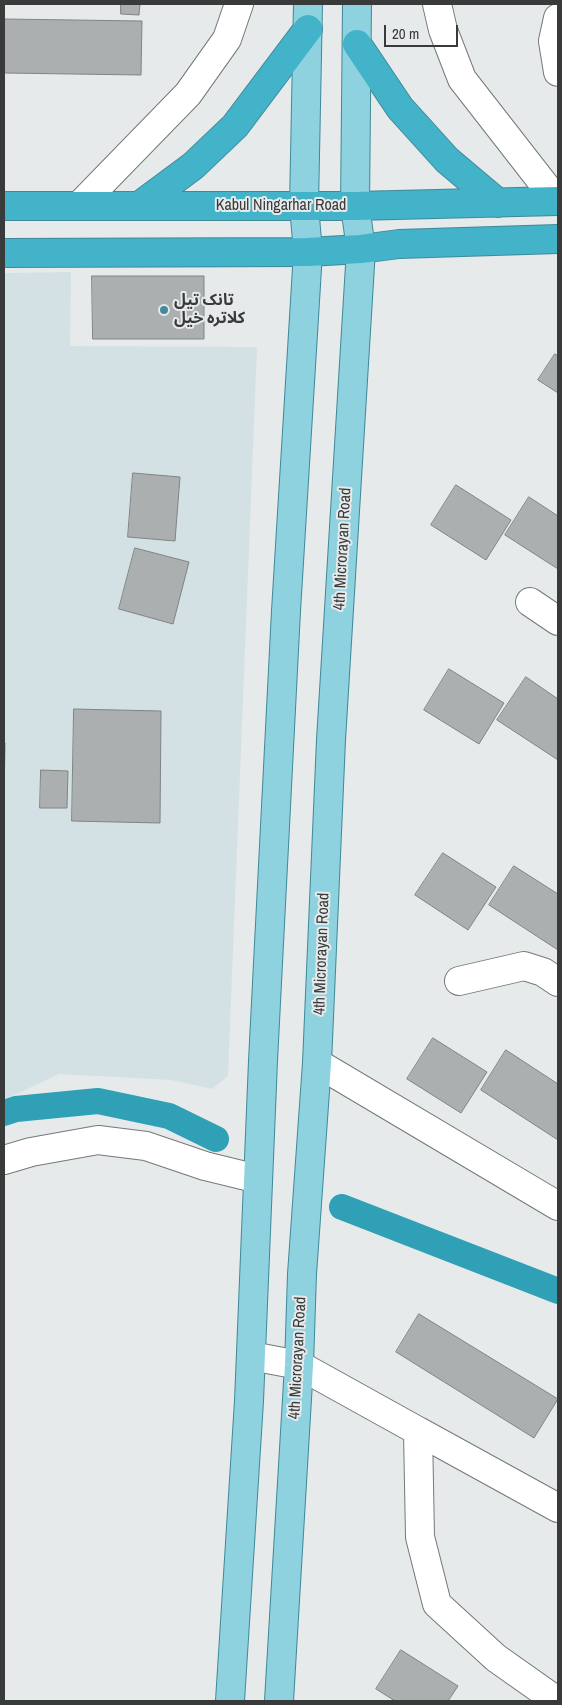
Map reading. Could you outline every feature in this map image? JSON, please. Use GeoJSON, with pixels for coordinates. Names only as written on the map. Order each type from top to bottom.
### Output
{"type":"FeatureCollection","features":[{"type":"Feature","properties":{"kind":"highway"},"geometry":{"type":"LineString","coordinates":[[139,206],[193,166],[235,126],[308,16]]}},
{"type":"Feature","properties":{"kind":"highway"},"geometry":{"type":"LineString","coordinates":[[357,44],[400,108],[446,160],[498,203]]}},
{"type":"Feature","properties":{"kind":"highway","name":"Kabul Ningarhar Road"},"geometry":{"type":"LineString","coordinates":[[4,206],[355,206],[558,201]]}},
{"type":"Feature","properties":{"kind":"highway"},"geometry":{"type":"LineString","coordinates":[[4,253],[308,252],[399,244],[558,239]]}},
{"type":"Feature","properties":{"kind":"main road","name":"4th Microrayan Road"},"geometry":{"type":"LineString","coordinates":[[279,1701],[299,1365],[302,1274],[318,1063],[332,731],[360,248],[355,206],[357,4]]}},
{"type":"Feature","properties":{"kind":"main road"},"geometry":{"type":"LineString","coordinates":[[230,1701],[251,1356],[286,611],[308,252],[304,206],[308,16]]}},
{"type":"Feature","properties":{"kind":"street"},"geometry":{"type":"LineString","coordinates":[[79,206],[188,94],[228,39],[239,4]]}},
{"type":"Feature","properties":{"kind":"street"},"geometry":{"type":"LineString","coordinates":[[437,4],[443,30],[462,79],[558,201]]}},
{"type":"Feature","properties":{"kind":"street"},"geometry":{"type":"LineString","coordinates":[[558,18],[553,41],[558,72]]}},
{"type":"Feature","properties":{"kind":"street"},"geometry":{"type":"LineString","coordinates":[[530,602],[558,621]]}},
{"type":"Feature","properties":{"kind":"street"},"geometry":{"type":"LineString","coordinates":[[459,981],[524,966],[543,972],[558,982]]}},
{"type":"Feature","properties":{"kind":"street"},"geometry":{"type":"LineString","coordinates":[[318,1063],[558,1206]]}},
{"type":"Feature","properties":{"kind":"street"},"geometry":{"type":"LineString","coordinates":[[4,1160],[31,1152],[98,1140],[146,1146],[205,1166],[258,1179]]}},
{"type":"Feature","properties":{"kind":"street"},"geometry":{"type":"LineString","coordinates":[[251,1356],[299,1365],[558,1508]]}},
{"type":"Feature","properties":{"kind":"street"},"geometry":{"type":"LineString","coordinates":[[418,1431],[420,1537],[437,1604],[496,1658],[556,1701]]}},
{"type":"Feature","properties":{"kind":"shaded area"},"geometry":{"type":"Polygon","coordinates":[[[71,272],[70,346],[257,347],[228,1076],[212,1089],[171,1080],[59,1074],[4,1100],[4,273],[71,272]]]}},
{"type":"Feature","properties":{"kind":"building"},"geometry":{"type":"Polygon","coordinates":[[[121,4],[140,4],[139,15],[121,14],[121,4]]]}},
{"type":"Feature","properties":{"kind":"building"},"geometry":{"type":"Polygon","coordinates":[[[4,19],[142,21],[141,75],[4,73],[4,19]]]}},
{"type":"Feature","properties":{"kind":"building"},"geometry":{"type":"Polygon","coordinates":[[[92,276],[204,276],[204,339],[93,339],[92,276]]]}},
{"type":"Feature","properties":{"kind":"building"},"geometry":{"type":"Polygon","coordinates":[[[555,354],[558,356],[558,393],[538,380],[555,354]]]}},
{"type":"Feature","properties":{"kind":"building"},"geometry":{"type":"Polygon","coordinates":[[[133,473],[180,477],[175,541],[128,537],[133,473]]]}},
{"type":"Feature","properties":{"kind":"building"},"geometry":{"type":"Polygon","coordinates":[[[456,485],[511,520],[486,560],[431,525],[456,485]]]}},
{"type":"Feature","properties":{"kind":"building"},"geometry":{"type":"Polygon","coordinates":[[[529,497],[558,516],[558,569],[505,535],[529,497]]]}},
{"type":"Feature","properties":{"kind":"building"},"geometry":{"type":"Polygon","coordinates":[[[135,548],[189,562],[173,624],[119,609],[135,548]]]}},
{"type":"Feature","properties":{"kind":"building"},"geometry":{"type":"Polygon","coordinates":[[[449,669],[504,703],[479,744],[424,710],[449,669]]]}},
{"type":"Feature","properties":{"kind":"building"},"geometry":{"type":"Polygon","coordinates":[[[526,677],[558,699],[558,760],[497,720],[526,677]]]}},
{"type":"Feature","properties":{"kind":"building"},"geometry":{"type":"Polygon","coordinates":[[[74,709],[161,711],[160,823],[72,821],[74,709]]]}},
{"type":"Feature","properties":{"kind":"building"},"geometry":{"type":"Polygon","coordinates":[[[4,743],[5,743],[4,800],[4,743]]]}},
{"type":"Feature","properties":{"kind":"building"},"geometry":{"type":"Polygon","coordinates":[[[41,770],[68,771],[67,808],[40,808],[41,770]]]}},
{"type":"Feature","properties":{"kind":"building"},"geometry":{"type":"Polygon","coordinates":[[[443,853],[496,887],[468,930],[415,895],[443,853]]]}},
{"type":"Feature","properties":{"kind":"building"},"geometry":{"type":"Polygon","coordinates":[[[514,866],[558,894],[558,950],[489,905],[514,866]]]}},
{"type":"Feature","properties":{"kind":"building"},"geometry":{"type":"Polygon","coordinates":[[[433,1038],[487,1072],[461,1113],[407,1079],[433,1038]]]}},
{"type":"Feature","properties":{"kind":"building"},"geometry":{"type":"Polygon","coordinates":[[[506,1050],[558,1084],[558,1140],[481,1090],[506,1050]]]}},
{"type":"Feature","properties":{"kind":"building"},"geometry":{"type":"Polygon","coordinates":[[[419,1314],[558,1399],[534,1438],[396,1352],[419,1314]]]}},
{"type":"Feature","properties":{"kind":"building"},"geometry":{"type":"Polygon","coordinates":[[[401,1650],[458,1686],[448,1701],[395,1701],[376,1689],[401,1650]]]}},
{"type":"Feature","properties":{"kind":"waterway"},"geometry":{"type":"LineString","coordinates":[[4,1113],[16,1109],[98,1101],[169,1116],[216,1139]]}},
{"type":"Feature","properties":{"kind":"waterway"},"geometry":{"type":"LineString","coordinates":[[342,1207],[558,1291]]}},
{"type":"Feature","properties":{"kind":"place","name":"تانک تیل کلاتره خیل"},"geometry":{"type":"Point","coordinates":[164,310]}}]}
